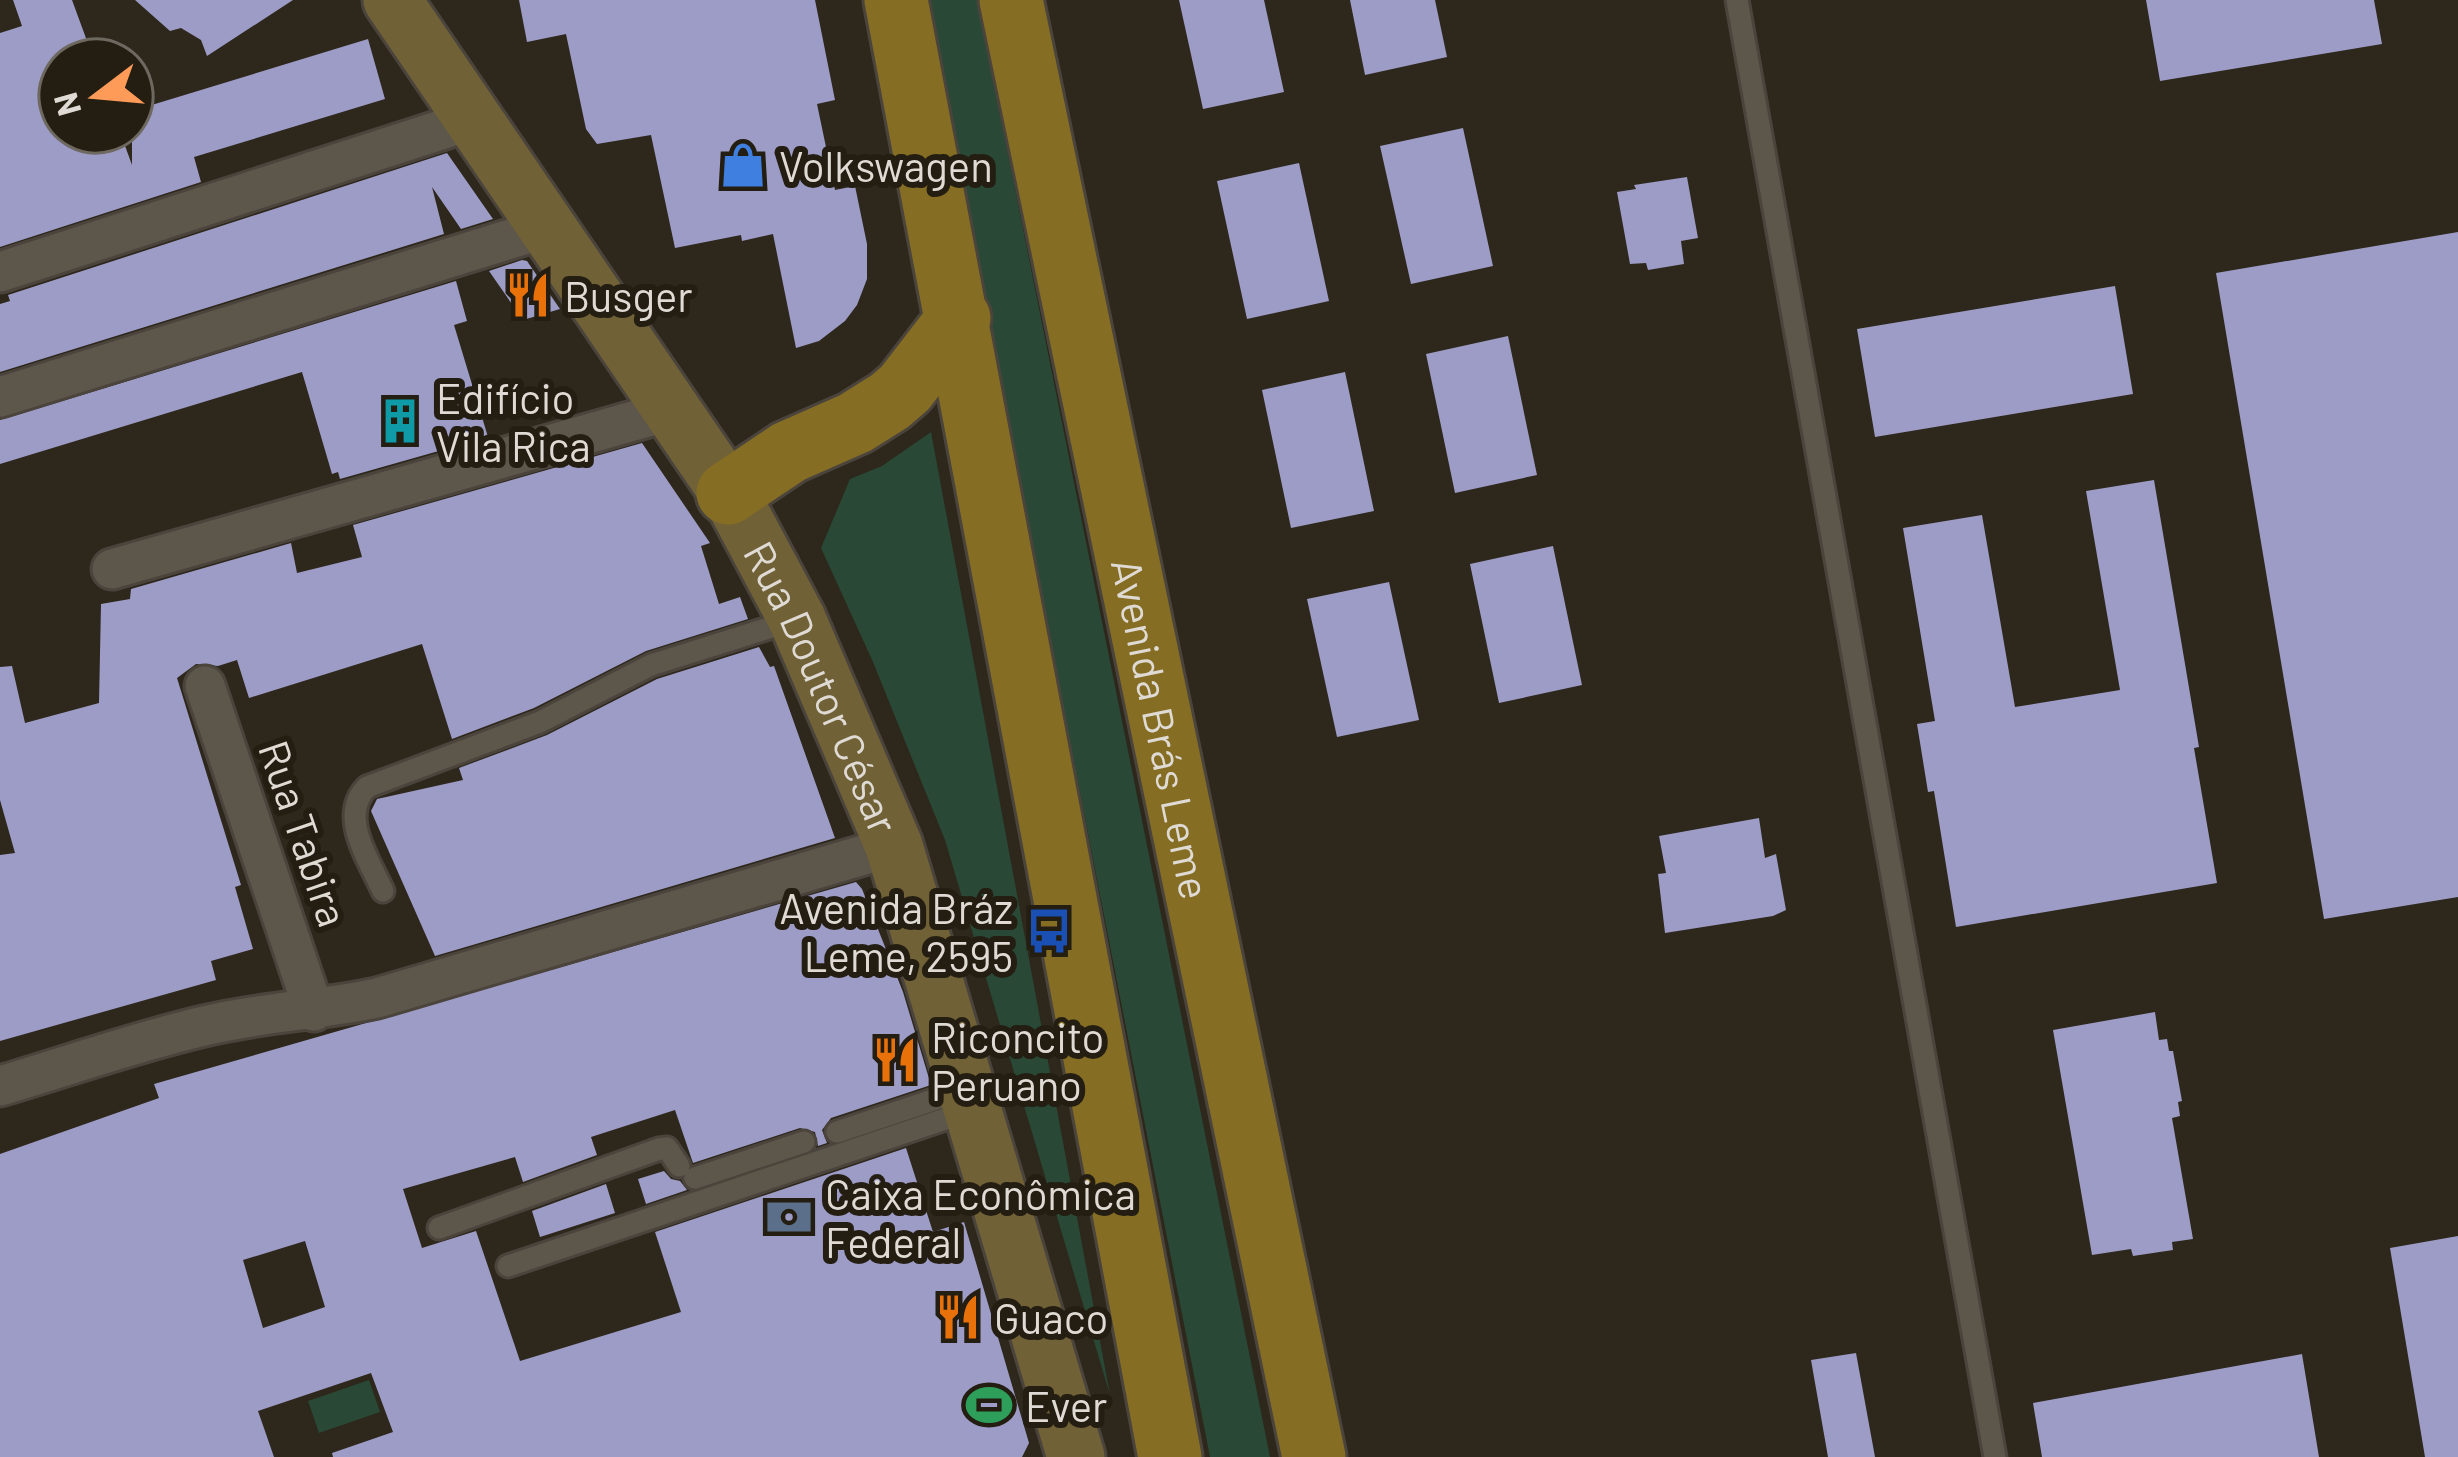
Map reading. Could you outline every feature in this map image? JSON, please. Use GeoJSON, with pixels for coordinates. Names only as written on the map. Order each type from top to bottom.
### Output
{"type":"FeatureCollection","features":[{"type":"Feature","properties":{"kind":"main road"},"geometry":{"type":"LineString","coordinates":[[896,0],[1170,1457]]}},
{"type":"Feature","properties":{"kind":"main road","name":"Avenida Brás Leme"},"geometry":{"type":"LineString","coordinates":[[1011,0],[1314,1457]]}},
{"type":"Feature","properties":{"kind":"main road"},"geometry":{"type":"LineString","coordinates":[[728,493],[790,452],[855,424],[890,401],[959,318]]}},
{"type":"Feature","properties":{"kind":"street","name":"Rua Doutor César"},"geometry":{"type":"LineString","coordinates":[[392,0],[728,493],[797,619],[894,846],[1076,1457]]}},
{"type":"Feature","properties":{"kind":"street"},"geometry":{"type":"LineString","coordinates":[[0,272],[476,119]]}},
{"type":"Feature","properties":{"kind":"street"},"geometry":{"type":"LineString","coordinates":[[0,397],[549,227]]}},
{"type":"Feature","properties":{"kind":"street"},"geometry":{"type":"LineString","coordinates":[[112,568],[672,410]]}},
{"type":"Feature","properties":{"kind":"street","name":"Rua Tabira"},"geometry":{"type":"LineString","coordinates":[[206,686],[314,1011]]}},
{"type":"Feature","properties":{"kind":"street"},"geometry":{"type":"LineString","coordinates":[[0,1086],[204,1026],[377,998],[894,846]]}},
{"type":"Feature","properties":{"kind":"lane"},"geometry":{"type":"LineString","coordinates":[[1737,0],[1995,1457]]}},
{"type":"Feature","properties":{"kind":"lane"},"geometry":{"type":"LineString","coordinates":[[383,891],[359,838],[353,810],[356,798],[367,788],[540,722],[651,665],[797,619]]}},
{"type":"Feature","properties":{"kind":"lane"},"geometry":{"type":"LineString","coordinates":[[837,1132],[969,1099]]}},
{"type":"Feature","properties":{"kind":"lane"},"geometry":{"type":"LineString","coordinates":[[508,1266],[969,1099]]}},
{"type":"Feature","properties":{"kind":"lane"},"geometry":{"type":"LineString","coordinates":[[440,1228],[659,1149],[668,1148],[687,1172],[804,1142]]}},
{"type":"Feature","properties":{"kind":"green space"},"geometry":{"type":"Polygon","coordinates":[[[925,0],[977,0],[1270,1457],[1210,1457],[925,0]]]}},
{"type":"Feature","properties":{"kind":"green space"},"geometry":{"type":"Polygon","coordinates":[[[931,432],[1110,1395],[945,840],[821,548],[850,479],[882,466],[931,432]]]}},
{"type":"Feature","properties":{"kind":"green space"},"geometry":{"type":"Polygon","coordinates":[[[369,1380],[380,1412],[319,1433],[308,1401],[369,1380]]]}},
{"type":"Feature","properties":{"kind":"building"},"geometry":{"type":"Polygon","coordinates":[[[13,0],[72,0],[85,36],[36,36],[36,156],[129,156],[132,165],[132,156],[156,156],[156,104],[368,39],[385,99],[194,157],[201,182],[0,247],[0,33],[22,26],[13,0]]]}},
{"type":"Feature","properties":{"kind":"building"},"geometry":{"type":"Polygon","coordinates":[[[135,0],[293,0],[207,56],[201,40],[181,28],[170,31],[135,0]]]}},
{"type":"Feature","properties":{"kind":"building","name":"Volkswagen"},"geometry":{"type":"Polygon","coordinates":[[[519,0],[815,0],[835,100],[817,104],[835,190],[855,186],[867,244],[867,279],[845,321],[819,341],[796,348],[773,234],[675,248],[651,135],[597,144],[586,129],[566,34],[527,42],[519,0]]]}},
{"type":"Feature","properties":{"kind":"building"},"geometry":{"type":"Polygon","coordinates":[[[1179,0],[1264,0],[1284,92],[1203,109],[1179,0]]]}},
{"type":"Feature","properties":{"kind":"building"},"geometry":{"type":"Polygon","coordinates":[[[1350,0],[1435,0],[1447,57],[1365,75],[1350,0]]]}},
{"type":"Feature","properties":{"kind":"building"},"geometry":{"type":"Polygon","coordinates":[[[2146,0],[2374,0],[2382,44],[2160,81],[2146,0]]]}},
{"type":"Feature","properties":{"kind":"building"},"geometry":{"type":"Polygon","coordinates":[[[1463,128],[1493,266],[1411,284],[1380,146],[1463,128]]]}},
{"type":"Feature","properties":{"kind":"building"},"geometry":{"type":"Polygon","coordinates":[[[447,153],[493,219],[461,229],[432,187],[444,234],[0,372],[0,304],[10,301],[8,295],[447,153]]]}},
{"type":"Feature","properties":{"kind":"building"},"geometry":{"type":"Polygon","coordinates":[[[1299,163],[1329,301],[1247,319],[1217,181],[1299,163]]]}},
{"type":"Feature","properties":{"kind":"building"},"geometry":{"type":"Polygon","coordinates":[[[1687,177],[1698,238],[1681,241],[1684,264],[1648,270],[1646,263],[1630,264],[1617,192],[1687,177]]]}},
{"type":"Feature","properties":{"kind":"building"},"geometry":{"type":"Polygon","coordinates":[[[2458,232],[2458,897],[2324,919],[2216,273],[2458,232]]]}},
{"type":"Feature","properties":{"kind":"building","name":"Busger"},"geometry":{"type":"Polygon","coordinates":[[[522,260],[560,309],[523,320],[489,271],[522,260]]]}},
{"type":"Feature","properties":{"kind":"building"},"geometry":{"type":"Polygon","coordinates":[[[456,281],[467,321],[454,325],[488,437],[340,479],[338,472],[332,474],[302,372],[0,464],[0,420],[456,281]]]}},
{"type":"Feature","properties":{"kind":"building"},"geometry":{"type":"Polygon","coordinates":[[[2115,286],[2133,394],[1875,437],[1857,329],[2115,286]]]}},
{"type":"Feature","properties":{"kind":"building"},"geometry":{"type":"Polygon","coordinates":[[[1508,336],[1537,475],[1455,493],[1426,354],[1508,336]]]}},
{"type":"Feature","properties":{"kind":"building"},"geometry":{"type":"Polygon","coordinates":[[[1345,372],[1374,511],[1291,528],[1262,390],[1345,372]]]}},
{"type":"Feature","properties":{"kind":"building"},"geometry":{"type":"Polygon","coordinates":[[[642,443],[710,543],[701,546],[719,604],[740,597],[748,619],[646,651],[534,708],[452,739],[422,644],[249,698],[237,660],[218,666],[196,664],[177,678],[241,885],[235,887],[253,949],[211,961],[216,980],[0,1041],[0,855],[15,853],[0,800],[0,667],[12,666],[25,723],[99,703],[101,604],[130,599],[131,589],[291,543],[297,573],[362,557],[353,525],[642,443]]]}},
{"type":"Feature","properties":{"kind":"building"},"geometry":{"type":"Polygon","coordinates":[[[2154,480],[2217,883],[1956,927],[1934,791],[1928,792],[1917,724],[1935,721],[1903,528],[1982,515],[2015,707],[2120,690],[2086,491],[2154,480]]]}},
{"type":"Feature","properties":{"kind":"building"},"geometry":{"type":"Polygon","coordinates":[[[1553,546],[1582,685],[1499,703],[1470,564],[1553,546]]]}},
{"type":"Feature","properties":{"kind":"building"},"geometry":{"type":"Polygon","coordinates":[[[1389,582],[1419,720],[1337,737],[1307,599],[1389,582]]]}},
{"type":"Feature","properties":{"kind":"building"},"geometry":{"type":"Polygon","coordinates":[[[759,647],[770,667],[774,666],[835,838],[435,956],[371,811],[377,799],[463,780],[459,768],[547,735],[657,679],[759,647]]]}},
{"type":"Feature","properties":{"kind":"building"},"geometry":{"type":"Polygon","coordinates":[[[1759,818],[1765,858],[1776,854],[1786,910],[1665,933],[1658,874],[1666,873],[1659,836],[1759,818]]]}},
{"type":"Feature","properties":{"kind":"building"},"geometry":{"type":"Polygon","coordinates":[[[856,882],[903,992],[931,1085],[831,1118],[822,1130],[827,1143],[818,1146],[815,1132],[800,1128],[693,1163],[675,1110],[591,1137],[597,1155],[523,1182],[515,1157],[403,1189],[422,1248],[476,1231],[520,1361],[681,1312],[655,1232],[906,1148],[933,1232],[964,1222],[1029,1443],[1022,1457],[333,1457],[332,1453],[393,1432],[371,1373],[258,1411],[274,1457],[0,1457],[0,1154],[159,1098],[154,1084],[856,882]],[[305,1241],[243,1260],[263,1328],[325,1307],[305,1241]]]}},
{"type":"Feature","properties":{"kind":"building"},"geometry":{"type":"Polygon","coordinates":[[[2155,1012],[2159,1040],[2167,1039],[2173,1051],[2182,1101],[2178,1102],[2180,1116],[2172,1118],[2193,1239],[2172,1242],[2173,1250],[2092,1255],[2053,1030],[2155,1012]]]}},
{"type":"Feature","properties":{"kind":"building"},"geometry":{"type":"Polygon","coordinates":[[[664,1171],[687,1190],[646,1204],[638,1179],[664,1171]]]}},
{"type":"Feature","properties":{"kind":"building"},"geometry":{"type":"Polygon","coordinates":[[[606,1184],[615,1213],[540,1237],[532,1211],[606,1184]]]}},
{"type":"Feature","properties":{"kind":"building"},"geometry":{"type":"Polygon","coordinates":[[[2458,1236],[2458,1457],[2425,1457],[2390,1248],[2458,1236]]]}},
{"type":"Feature","properties":{"kind":"building"},"geometry":{"type":"Polygon","coordinates":[[[1856,1353],[1875,1457],[1828,1457],[1811,1360],[1856,1353]]]}},
{"type":"Feature","properties":{"kind":"building"},"geometry":{"type":"Polygon","coordinates":[[[2302,1354],[2319,1457],[2042,1457],[2033,1403],[2302,1354]]]}},
{"type":"Feature","properties":{"kind":"place","name":"Volkswagen"},"geometry":{"type":"Point","coordinates":[743,165]}},
{"type":"Feature","properties":{"kind":"place","name":"Busger"},"geometry":{"type":"Point","coordinates":[528,295]}},
{"type":"Feature","properties":{"kind":"place","name":"Edifício Vila Rica"},"geometry":{"type":"Point","coordinates":[400,421]}},
{"type":"Feature","properties":{"kind":"place","name":"Avenida Bráz Leme, 2595"},"geometry":{"type":"Point","coordinates":[1049,931]}},
{"type":"Feature","properties":{"kind":"place","name":"Riconcito Peruano"},"geometry":{"type":"Point","coordinates":[895,1060]}},
{"type":"Feature","properties":{"kind":"place","name":"Caixa Econômica Federal"},"geometry":{"type":"Point","coordinates":[789,1217]}},
{"type":"Feature","properties":{"kind":"place","name":"Guaco"},"geometry":{"type":"Point","coordinates":[958,1317]}},
{"type":"Feature","properties":{"kind":"place","name":"Ever"},"geometry":{"type":"Point","coordinates":[989,1405]}}]}
